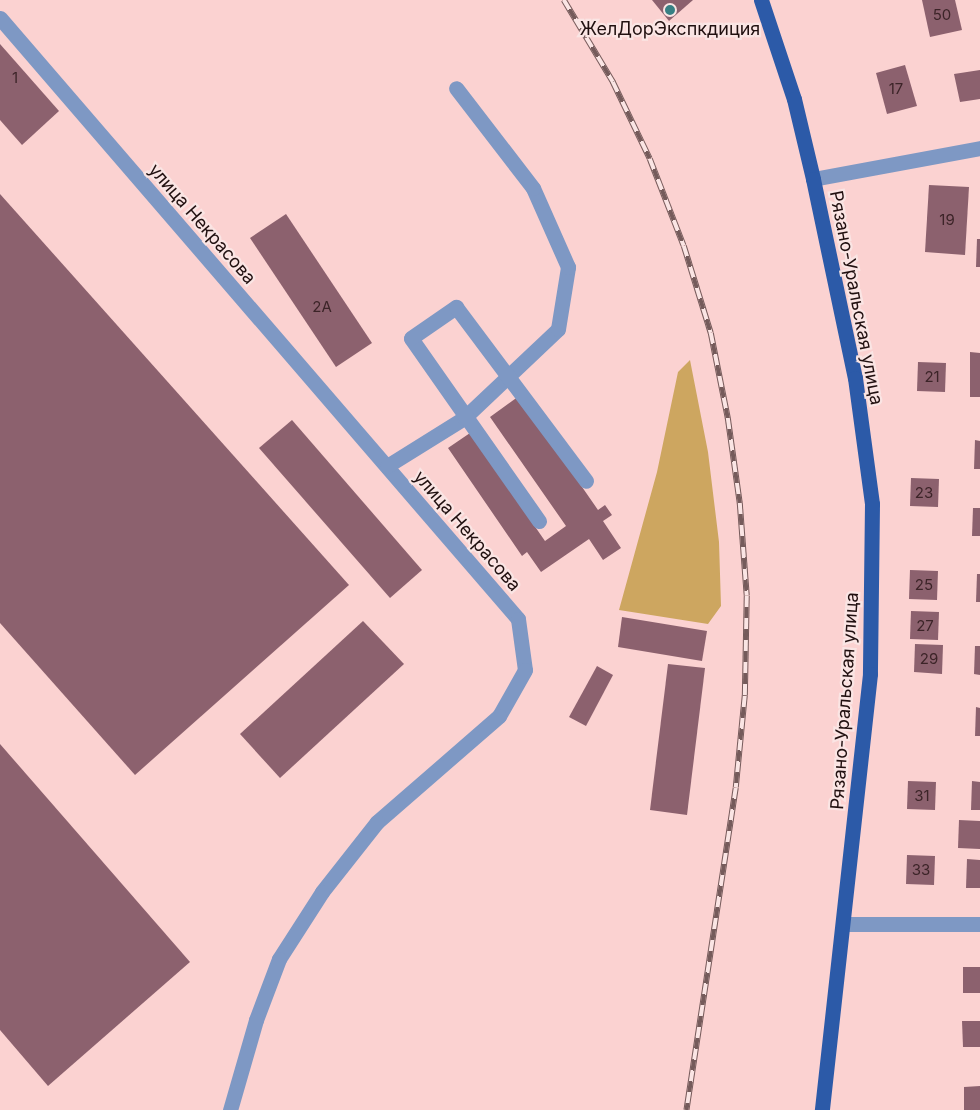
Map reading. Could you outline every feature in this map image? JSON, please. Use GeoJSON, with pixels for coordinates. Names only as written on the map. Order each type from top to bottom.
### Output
{"type":"FeatureCollection","features":[{"type":"Feature","properties":{"kind":"main road","name":"Рязано-Уральская улица"},"geometry":{"type":"LineString","coordinates":[[761,0],[794,99],[813,179],[855,378],[872,504],[870,674],[845,924],[822,1110]]}},
{"type":"Feature","properties":{"kind":"street","name":"улица Некрасова"},"geometry":{"type":"LineString","coordinates":[[0,18],[518,619],[525,670],[499,716],[377,822],[322,892],[279,959],[256,1020],[230,1110]]}},
{"type":"Feature","properties":{"kind":"street"},"geometry":{"type":"LineString","coordinates":[[387,466],[464,418],[508,380],[558,329],[568,267],[534,188],[456,88]]}},
{"type":"Feature","properties":{"kind":"street"},"geometry":{"type":"LineString","coordinates":[[813,179],[980,148]]}},
{"type":"Feature","properties":{"kind":"street"},"geometry":{"type":"LineString","coordinates":[[539,520],[464,418],[411,338],[456,307],[508,380],[586,481]]}},
{"type":"Feature","properties":{"kind":"street"},"geometry":{"type":"LineString","coordinates":[[845,924],[980,924]]}},
{"type":"Feature","properties":{"kind":"shaded area"},"geometry":{"type":"Polygon","coordinates":[[[690,360],[708,452],[719,542],[721,606],[708,624],[619,610],[657,472],[678,372],[690,360]]]}},
{"type":"Feature","properties":{"kind":"building","name":"ЖелДорЭкспкдиция"},"geometry":{"type":"Polygon","coordinates":[[[652,0],[693,0],[669,21],[652,0]]]}},
{"type":"Feature","properties":{"kind":"building"},"geometry":{"type":"Polygon","coordinates":[[[922,0],[955,0],[962,30],[930,37],[922,0]]]}},
{"type":"Feature","properties":{"kind":"building"},"geometry":{"type":"Polygon","coordinates":[[[0,44],[59,111],[22,145],[0,120],[0,44]]]}},
{"type":"Feature","properties":{"kind":"building"},"geometry":{"type":"Polygon","coordinates":[[[905,65],[917,106],[887,114],[876,73],[905,65]]]}},
{"type":"Feature","properties":{"kind":"building"},"geometry":{"type":"Polygon","coordinates":[[[980,70],[980,99],[960,102],[954,74],[980,70]]]}},
{"type":"Feature","properties":{"kind":"building"},"geometry":{"type":"Polygon","coordinates":[[[929,185],[969,187],[965,255],[925,252],[929,185]]]}},
{"type":"Feature","properties":{"kind":"building"},"geometry":{"type":"Polygon","coordinates":[[[0,194],[349,585],[135,775],[0,623],[0,194]]]}},
{"type":"Feature","properties":{"kind":"building"},"geometry":{"type":"Polygon","coordinates":[[[286,214],[372,343],[336,367],[250,238],[286,214]]]}},
{"type":"Feature","properties":{"kind":"building"},"geometry":{"type":"Polygon","coordinates":[[[977,239],[980,239],[980,267],[976,267],[977,239]]]}},
{"type":"Feature","properties":{"kind":"building"},"geometry":{"type":"Polygon","coordinates":[[[970,352],[980,353],[980,397],[970,397],[970,352]]]}},
{"type":"Feature","properties":{"kind":"building"},"geometry":{"type":"Polygon","coordinates":[[[918,362],[946,363],[945,392],[917,391],[918,362]]]}},
{"type":"Feature","properties":{"kind":"building"},"geometry":{"type":"Polygon","coordinates":[[[519,396],[598,510],[605,505],[612,515],[603,521],[621,548],[603,560],[589,539],[541,572],[527,552],[522,556],[448,448],[470,433],[545,541],[566,526],[490,417],[519,396]]]}},
{"type":"Feature","properties":{"kind":"building"},"geometry":{"type":"Polygon","coordinates":[[[292,420],[422,570],[390,598],[259,448],[292,420]]]}},
{"type":"Feature","properties":{"kind":"building"},"geometry":{"type":"Polygon","coordinates":[[[975,440],[980,441],[980,469],[974,469],[975,440]]]}},
{"type":"Feature","properties":{"kind":"building"},"geometry":{"type":"Polygon","coordinates":[[[911,478],[939,479],[938,507],[910,506],[911,478]]]}},
{"type":"Feature","properties":{"kind":"building"},"geometry":{"type":"Polygon","coordinates":[[[973,508],[980,508],[980,536],[972,536],[973,508]]]}},
{"type":"Feature","properties":{"kind":"building"},"geometry":{"type":"Polygon","coordinates":[[[910,570],[938,571],[937,600],[909,599],[910,570]]]}},
{"type":"Feature","properties":{"kind":"building"},"geometry":{"type":"Polygon","coordinates":[[[977,574],[980,574],[980,602],[976,602],[977,574]]]}},
{"type":"Feature","properties":{"kind":"building"},"geometry":{"type":"Polygon","coordinates":[[[911,611],[939,612],[938,640],[910,639],[911,611]]]}},
{"type":"Feature","properties":{"kind":"building"},"geometry":{"type":"Polygon","coordinates":[[[622,617],[707,631],[702,661],[618,647],[622,617]]]}},
{"type":"Feature","properties":{"kind":"building"},"geometry":{"type":"Polygon","coordinates":[[[363,621],[404,664],[280,778],[240,734],[363,621]]]}},
{"type":"Feature","properties":{"kind":"building"},"geometry":{"type":"Polygon","coordinates":[[[915,644],[943,645],[942,674],[914,672],[915,644]]]}},
{"type":"Feature","properties":{"kind":"building"},"geometry":{"type":"Polygon","coordinates":[[[975,646],[980,646],[980,675],[974,674],[975,646]]]}},
{"type":"Feature","properties":{"kind":"building"},"geometry":{"type":"Polygon","coordinates":[[[668,664],[705,668],[687,815],[650,810],[668,664]]]}},
{"type":"Feature","properties":{"kind":"building"},"geometry":{"type":"Polygon","coordinates":[[[597,666],[613,675],[586,726],[569,717],[597,666]]]}},
{"type":"Feature","properties":{"kind":"building"},"geometry":{"type":"Polygon","coordinates":[[[976,707],[980,708],[980,736],[975,736],[976,707]]]}},
{"type":"Feature","properties":{"kind":"building"},"geometry":{"type":"Polygon","coordinates":[[[0,744],[190,962],[48,1086],[0,1030],[0,744]]]}},
{"type":"Feature","properties":{"kind":"building"},"geometry":{"type":"Polygon","coordinates":[[[908,781],[936,782],[935,810],[907,809],[908,781]]]}},
{"type":"Feature","properties":{"kind":"building"},"geometry":{"type":"Polygon","coordinates":[[[972,781],[980,782],[980,810],[971,810],[972,781]]]}},
{"type":"Feature","properties":{"kind":"building"},"geometry":{"type":"Polygon","coordinates":[[[959,820],[980,821],[980,849],[958,848],[959,820]]]}},
{"type":"Feature","properties":{"kind":"building"},"geometry":{"type":"Polygon","coordinates":[[[907,855],[935,856],[934,885],[906,884],[907,855]]]}},
{"type":"Feature","properties":{"kind":"building"},"geometry":{"type":"Polygon","coordinates":[[[967,859],[980,860],[980,888],[966,888],[967,859]]]}},
{"type":"Feature","properties":{"kind":"building"},"geometry":{"type":"Polygon","coordinates":[[[963,967],[980,967],[980,993],[963,993],[963,967]]]}},
{"type":"Feature","properties":{"kind":"building"},"geometry":{"type":"Polygon","coordinates":[[[962,1021],[980,1021],[980,1047],[963,1047],[962,1021]]]}},
{"type":"Feature","properties":{"kind":"building"},"geometry":{"type":"Polygon","coordinates":[[[980,1086],[980,1110],[964,1110],[964,1087],[980,1086]]]}},
{"type":"Feature","properties":{"kind":"railway"},"geometry":{"type":"LineString","coordinates":[[564,0],[613,82],[650,159],[684,246],[711,333],[728,418],[740,503],[747,596],[745,696],[736,788],[687,1110]]}},
{"type":"Feature","properties":{"kind":"place","name":"ЖелДорЭкспкдиция"},"geometry":{"type":"Point","coordinates":[670,10]}}]}
